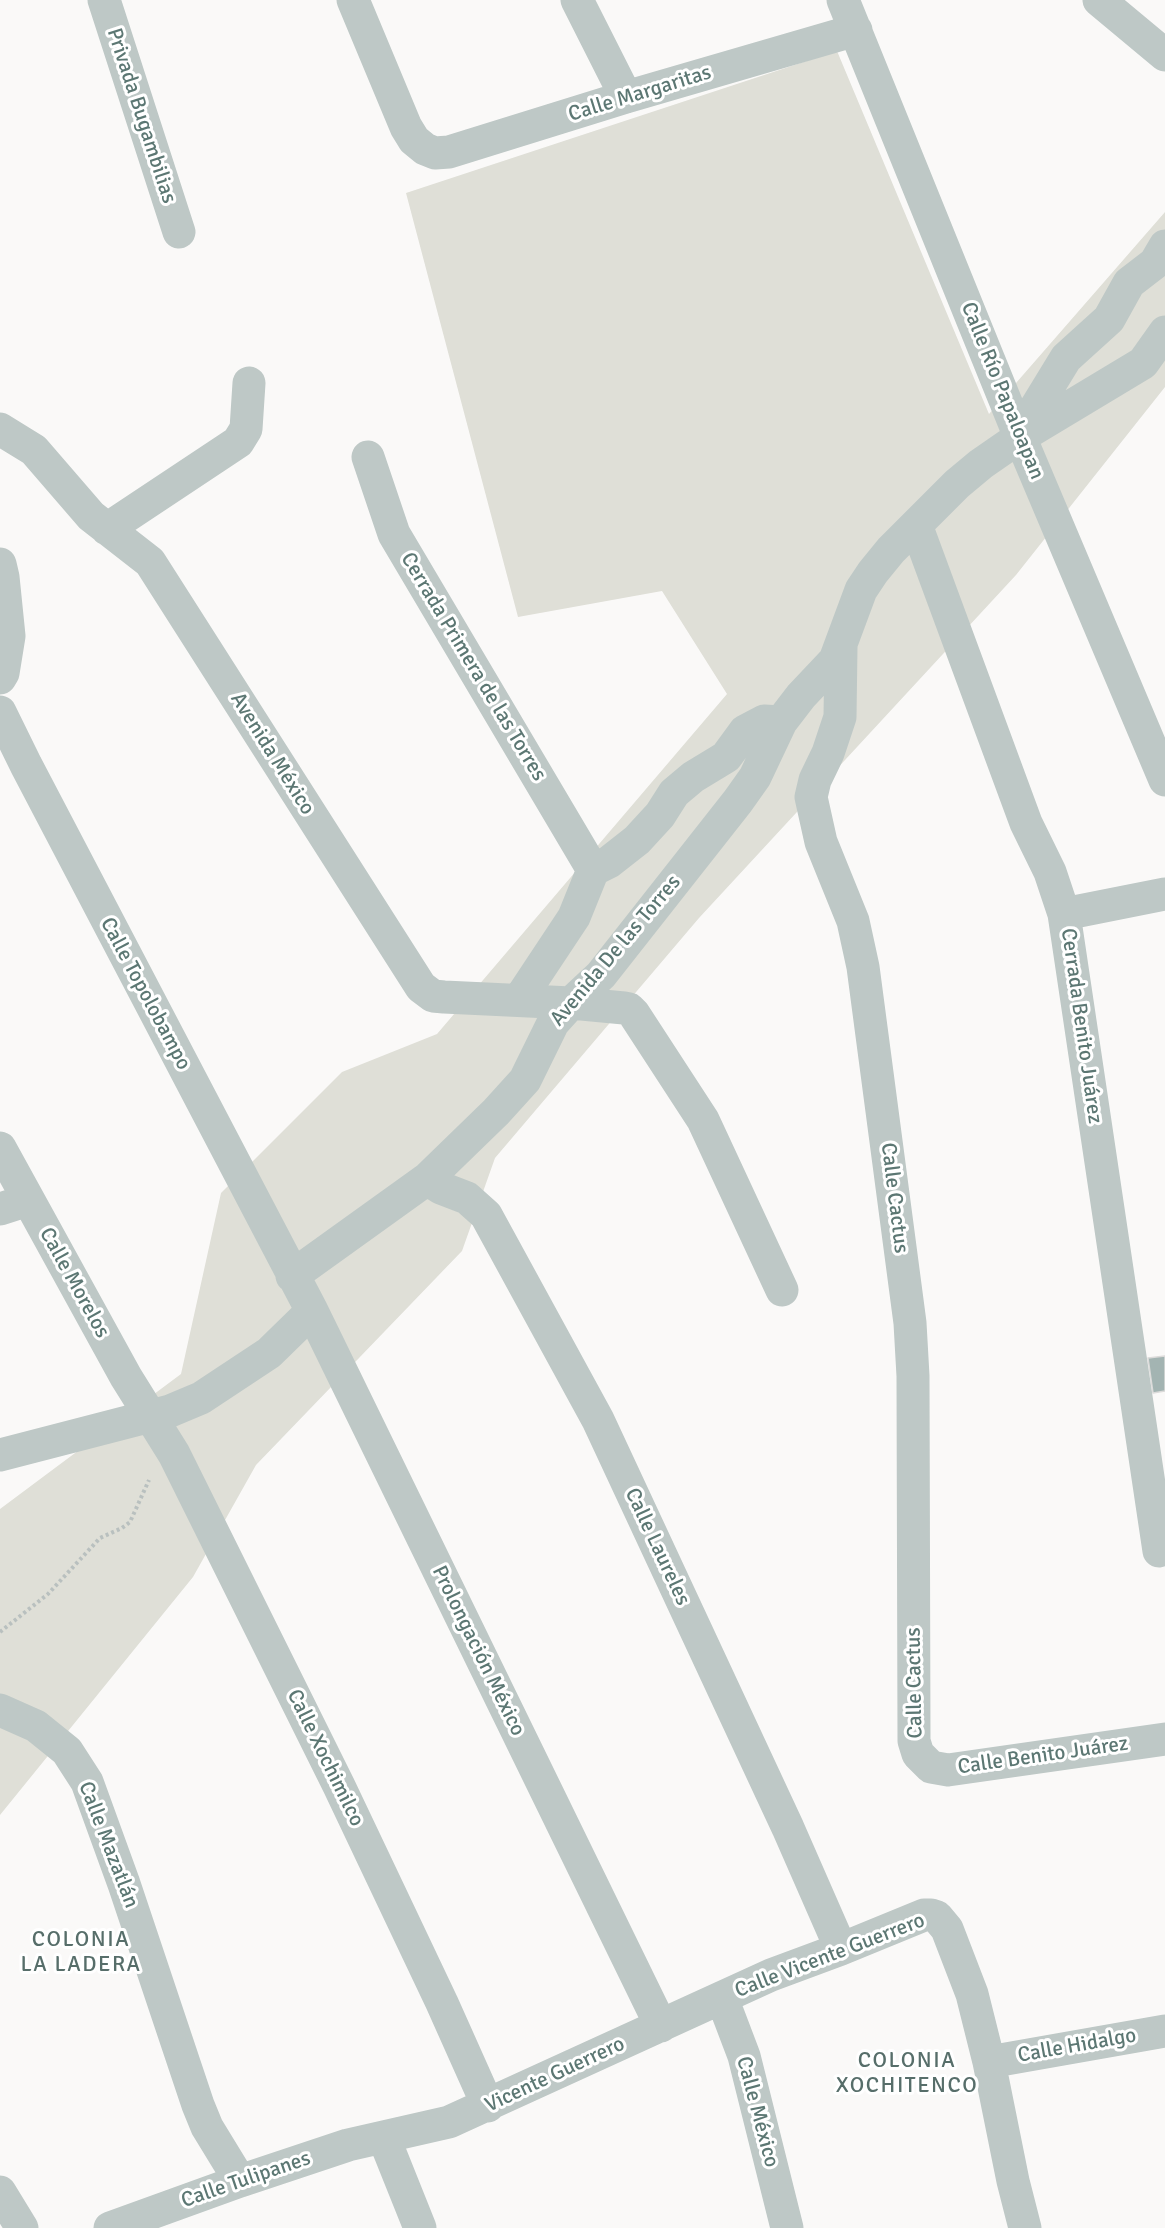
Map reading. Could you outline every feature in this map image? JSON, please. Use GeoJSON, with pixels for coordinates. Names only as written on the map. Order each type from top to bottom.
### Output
{"type":"FeatureCollection","features":[{"type":"Feature","properties":{"kind":"street","name":"Privada Bugambilias"},"geometry":{"type":"LineString","coordinates":[[104,0],[179,232]]}},
{"type":"Feature","properties":{"kind":"street","name":"Calle Margaritas"},"geometry":{"type":"LineString","coordinates":[[353,0],[406,127],[414,140],[425,149],[435,153],[449,152],[626,97],[856,30]]}},
{"type":"Feature","properties":{"kind":"street"},"geometry":{"type":"LineString","coordinates":[[577,0],[626,97]]}},
{"type":"Feature","properties":{"kind":"street","name":"Calle Río Papaloapan"},"geometry":{"type":"LineString","coordinates":[[843,0],[1020,437],[1165,780]]}},
{"type":"Feature","properties":{"kind":"street"},"geometry":{"type":"LineString","coordinates":[[1099,0],[1165,55]]}},
{"type":"Feature","properties":{"kind":"street","name":"Avenida De las Torres"},"geometry":{"type":"LineString","coordinates":[[1020,437],[1066,358],[1109,319],[1129,283],[1155,263],[1165,246]]}},
{"type":"Feature","properties":{"kind":"street","name":"Avenida De las Torres"},"geometry":{"type":"LineString","coordinates":[[292,1276],[427,1179],[496,1112],[525,1080],[553,1023],[601,975],[755,777],[781,722],[801,696],[828,670],[841,647],[861,590],[891,550],[965,477],[1020,437],[1154,371],[1165,332]]}},
{"type":"Feature","properties":{"kind":"street"},"geometry":{"type":"LineString","coordinates":[[106,529],[238,442],[246,429],[249,383]]}},
{"type":"Feature","properties":{"kind":"street","name":"Avenida México"},"geometry":{"type":"LineString","coordinates":[[0,429],[34,450],[91,516],[150,562],[421,987],[433,996],[571,1003],[629,1009],[703,1120],[782,1290]]}},
{"type":"Feature","properties":{"kind":"street","name":"Cerrada Primera de las Torres"},"geometry":{"type":"LineString","coordinates":[[368,457],[394,534],[593,870]]}},
{"type":"Feature","properties":{"kind":"street","name":"Cerrada Benito Juárez"},"geometry":{"type":"LineString","coordinates":[[916,525],[1026,823],[1050,872],[1064,914],[1159,1551]]}},
{"type":"Feature","properties":{"kind":"street"},"geometry":{"type":"LineString","coordinates":[[0,564],[9,636],[3,673],[0,678]]}},
{"type":"Feature","properties":{"kind":"street","name":"Calle Cactus"},"geometry":{"type":"LineString","coordinates":[[841,647],[840,717],[828,753],[814,780],[811,797],[822,842],[853,921],[863,967],[910,1323],[914,1376],[914,1741],[923,1761]]}},
{"type":"Feature","properties":{"kind":"street","name":"Calle Topolobampo"},"geometry":{"type":"LineString","coordinates":[[0,712],[292,1276]]}},
{"type":"Feature","properties":{"kind":"street"},"geometry":{"type":"LineString","coordinates":[[593,870],[609,862],[637,840],[660,815],[674,793],[693,777],[726,758],[745,731],[764,721],[781,722]]}},
{"type":"Feature","properties":{"kind":"street","name":"Avenida De las Torres"},"geometry":{"type":"LineString","coordinates":[[519,1000],[574,917],[593,870]]}},
{"type":"Feature","properties":{"kind":"street"},"geometry":{"type":"LineString","coordinates":[[1064,914],[1165,894]]}},
{"type":"Feature","properties":{"kind":"street","name":"Calle Morelos"},"geometry":{"type":"LineString","coordinates":[[0,1148],[14,1205],[152,1416]]}},
{"type":"Feature","properties":{"kind":"street","name":"Calle Laureles"},"geometry":{"type":"LineString","coordinates":[[427,1179],[441,1188],[467,1198],[486,1215],[598,1420],[783,1817],[841,1949]]}},
{"type":"Feature","properties":{"kind":"street","name":"Prolongación México"},"geometry":{"type":"LineString","coordinates":[[292,1276],[312,1311],[661,2026]]}},
{"type":"Feature","properties":{"kind":"street"},"geometry":{"type":"LineString","coordinates":[[0,1455],[170,1411],[201,1398],[269,1353],[312,1311]]}},
{"type":"Feature","properties":{"kind":"street","name":"Calle Xochimilco"},"geometry":{"type":"LineString","coordinates":[[152,1416],[174,1454],[339,1786],[488,2106]]}},
{"type":"Feature","properties":{"kind":"street","name":"Calle Mazatlán"},"geometry":{"type":"LineString","coordinates":[[0,1710],[36,1726],[67,1751],[87,1782],[124,1884],[198,2105],[207,2127],[240,2181]]}},
{"type":"Feature","properties":{"kind":"street","name":"Calle Benito Juárez"},"geometry":{"type":"LineString","coordinates":[[923,1761],[931,1767],[948,1770],[1165,1739]]}},
{"type":"Feature","properties":{"kind":"street","name":"Calle Vicente Guerrero"},"geometry":{"type":"LineString","coordinates":[[722,1998],[771,1975],[924,1915],[937,1917],[953,1941],[972,1994],[989,2062]]}},
{"type":"Feature","properties":{"kind":"street","name":"Vicente Guerrero"},"geometry":{"type":"LineString","coordinates":[[384,2138],[449,2122],[488,2106],[722,1998]]}},
{"type":"Feature","properties":{"kind":"street","name":"Calle México"},"geometry":{"type":"LineString","coordinates":[[722,1998],[744,2056],[787,2228]]}},
{"type":"Feature","properties":{"kind":"street","name":"Calle Hidalgo"},"geometry":{"type":"LineString","coordinates":[[989,2062],[1165,2031]]}},
{"type":"Feature","properties":{"kind":"street"},"geometry":{"type":"LineString","coordinates":[[989,2062],[1025,2228]]}},
{"type":"Feature","properties":{"kind":"street"},"geometry":{"type":"LineString","coordinates":[[384,2138],[420,2228]]}},
{"type":"Feature","properties":{"kind":"street","name":"Calle Tulipanes"},"geometry":{"type":"LineString","coordinates":[[110,2228],[348,2145],[384,2138]]}},
{"type":"Feature","properties":{"kind":"street"},"geometry":{"type":"LineString","coordinates":[[0,2192],[22,2228]]}},
{"type":"Feature","properties":{"kind":"path"},"geometry":{"type":"LineString","coordinates":[[0,1632],[48,1594],[100,1538],[130,1522],[149,1479],[158,1467],[174,1454]]}},
{"type":"Feature","properties":{"kind":"shaded area"},"geometry":{"type":"Polygon","coordinates":[[[837,51],[989,414],[1165,212],[1165,387],[1016,575],[699,918],[495,1158],[462,1251],[256,1465],[193,1577],[0,1815],[0,1509],[181,1374],[221,1193],[342,1072],[437,1034],[727,694],[662,591],[518,617],[406,193],[837,51]]]}},
{"type":"Feature","properties":{"kind":"building"},"geometry":{"type":"Polygon","coordinates":[[[1165,1356],[1165,1391],[1153,1393],[1148,1358],[1165,1356]]]}},
{"type":"Feature","properties":{"kind":"district","name":"COLONIA LA LADERA"},"geometry":{"type":"Point","coordinates":[81,1952]}},
{"type":"Feature","properties":{"kind":"district","name":"COLONIA XOCHITENCO"},"geometry":{"type":"Point","coordinates":[907,2074]}}]}
